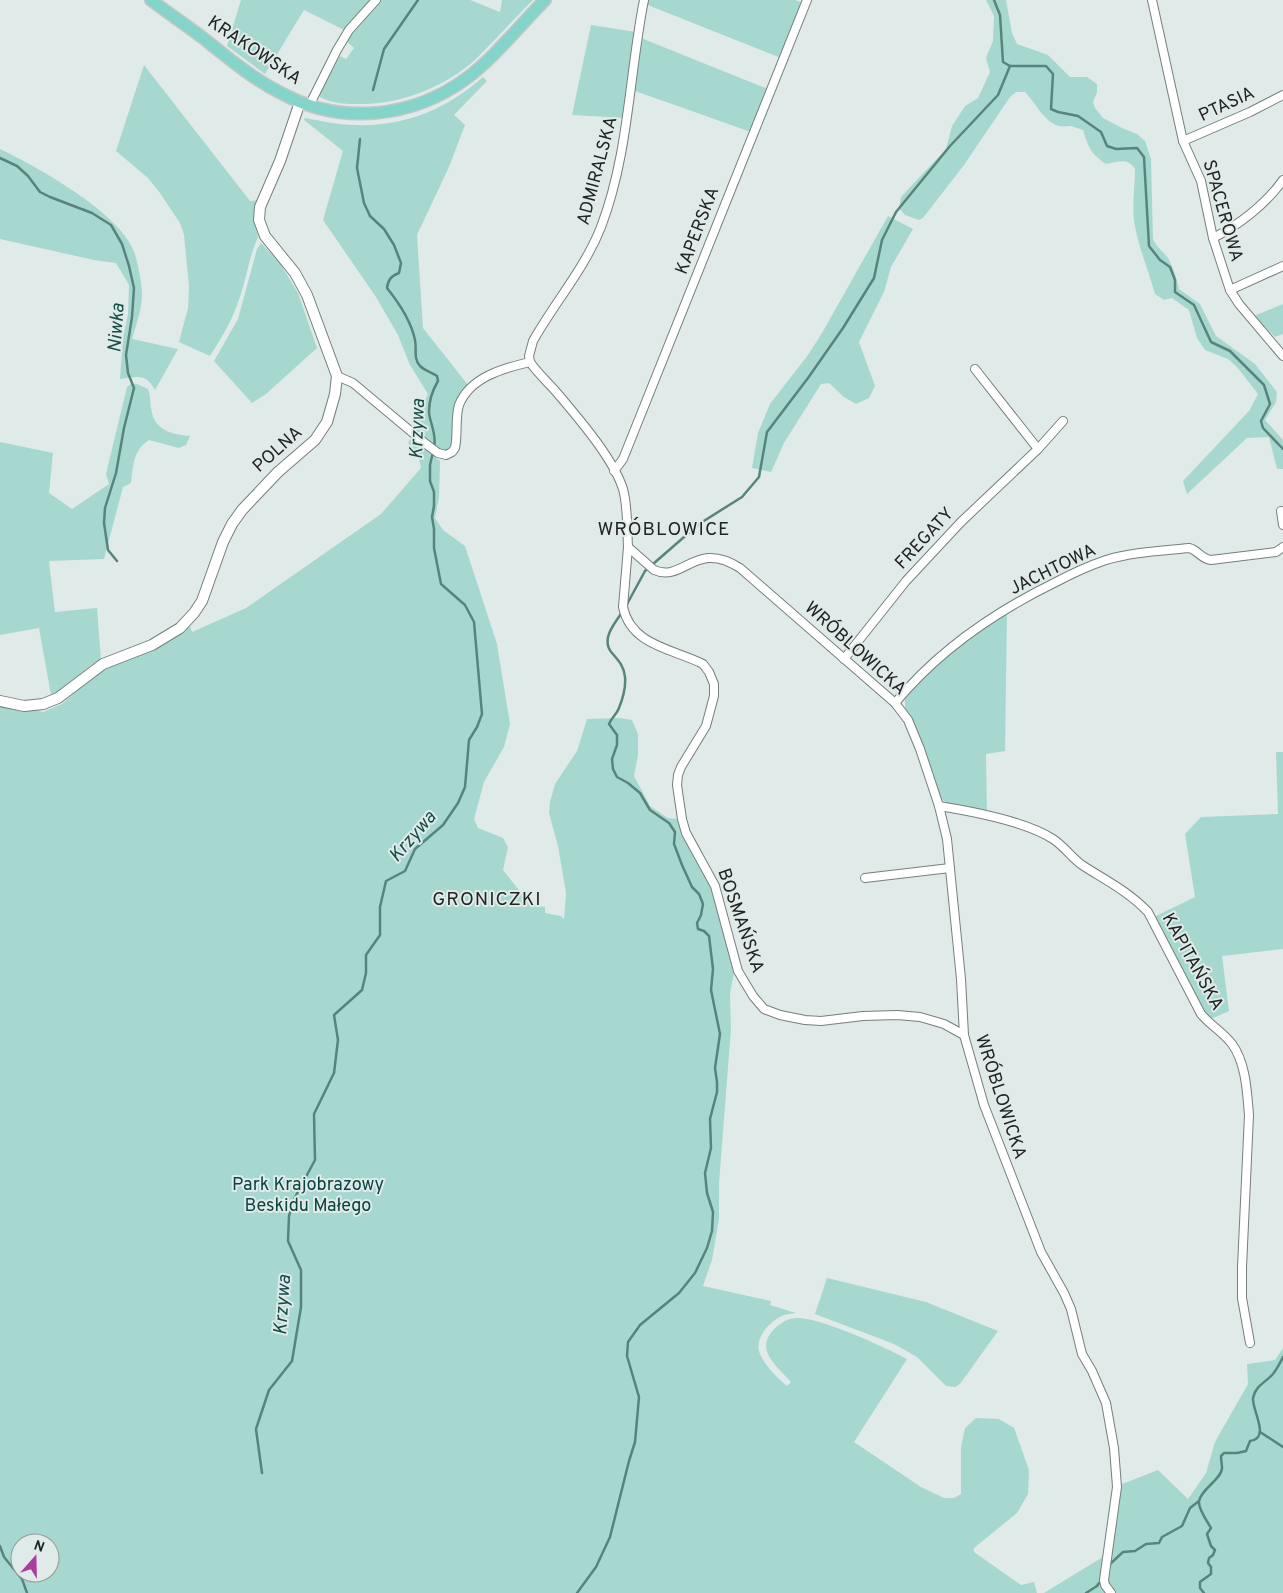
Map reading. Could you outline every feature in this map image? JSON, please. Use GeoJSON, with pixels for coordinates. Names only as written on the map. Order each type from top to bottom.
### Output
{"type":"FeatureCollection","features":[{"type":"Feature","properties":{"kind":"main road","name":"KRAKOWSKA"},"geometry":{"type":"LineString","coordinates":[[151,0],[259,80],[280,93],[304,104],[332,112],[368,114],[394,111],[429,100],[469,77],[545,0]]}},
{"type":"Feature","properties":{"kind":"street"},"geometry":{"type":"LineString","coordinates":[[376,0],[349,30],[304,104],[263,199],[259,213],[265,236],[294,273],[307,295],[337,376],[353,383],[438,452],[449,454],[454,448],[459,405],[470,389],[481,380],[496,372],[530,362],[558,393],[602,451],[614,471],[625,499],[628,547]]}},
{"type":"Feature","properties":{"kind":"street","name":"ADMIRALSKA"},"geometry":{"type":"LineString","coordinates":[[530,362],[529,356],[533,340],[590,250],[601,227],[607,208],[627,124],[644,0]]}},
{"type":"Feature","properties":{"kind":"street","name":"KAPERSKA"},"geometry":{"type":"LineString","coordinates":[[614,471],[623,459],[807,0]]}},
{"type":"Feature","properties":{"kind":"street","name":"SPACEROWA"},"geometry":{"type":"LineString","coordinates":[[1152,0],[1183,141],[1201,181],[1213,238],[1230,290],[1239,304],[1283,356]]}},
{"type":"Feature","properties":{"kind":"street","name":"PTASIA"},"geometry":{"type":"LineString","coordinates":[[1183,141],[1250,112],[1283,95]]}},
{"type":"Feature","properties":{"kind":"street"},"geometry":{"type":"LineString","coordinates":[[1213,238],[1235,227],[1276,190],[1283,180]]}},
{"type":"Feature","properties":{"kind":"street"},"geometry":{"type":"LineString","coordinates":[[1230,290],[1283,266]]}},
{"type":"Feature","properties":{"kind":"street"},"geometry":{"type":"LineString","coordinates":[[975,369],[1038,449]]}},
{"type":"Feature","properties":{"kind":"street","name":"POLNA"},"geometry":{"type":"LineString","coordinates":[[0,701],[24,706],[43,704],[58,698],[103,664],[152,645],[169,636],[188,621],[202,601],[223,542],[232,524],[261,488],[315,440],[322,431],[331,411],[337,376]]}},
{"type":"Feature","properties":{"kind":"street","name":"FREGATY"},"geometry":{"type":"LineString","coordinates":[[844,659],[913,574],[961,522],[1038,449],[1063,421]]}},
{"type":"Feature","properties":{"kind":"street"},"geometry":{"type":"LineString","coordinates":[[1281,511],[1283,525]]}},
{"type":"Feature","properties":{"kind":"street","name":"WRÓBLOWICKA"},"geometry":{"type":"LineString","coordinates":[[628,547],[654,570],[665,573],[673,572],[700,558],[709,557],[732,563],[895,703],[908,720],[939,806],[947,839],[961,979],[964,1035],[984,1105],[1041,1252],[1071,1309],[1080,1349],[1106,1402],[1117,1475],[1116,1500],[1104,1580],[1110,1593]]}},
{"type":"Feature","properties":{"kind":"street","name":"BOSMAŃSKA"},"geometry":{"type":"LineString","coordinates":[[628,547],[623,607],[625,616],[646,640],[703,664],[714,684],[714,696],[706,726],[681,767],[677,785],[686,833],[715,886],[738,972],[754,996],[764,1009],[780,1015],[805,1020],[897,1015],[920,1017],[944,1024],[964,1035]]}},
{"type":"Feature","properties":{"kind":"street","name":"JACHTOWA"},"geometry":{"type":"LineString","coordinates":[[895,703],[918,677],[971,632],[1031,594],[1083,569],[1107,560],[1138,553],[1189,548],[1205,559],[1211,560],[1276,552],[1283,547]]}},
{"type":"Feature","properties":{"kind":"street","name":"KAPITAŃSKA"},"geometry":{"type":"LineString","coordinates":[[939,806],[975,813],[1039,832],[1054,840],[1081,864],[1125,891],[1136,900],[1148,912],[1201,1014],[1209,1024],[1231,1042],[1237,1052],[1250,1115],[1242,1267],[1242,1298],[1250,1343]]}},
{"type":"Feature","properties":{"kind":"street"},"geometry":{"type":"LineString","coordinates":[[865,878],[950,868]]}},
{"type":"Feature","properties":{"kind":"green space"},"geometry":{"type":"Polygon","coordinates":[[[241,0],[373,0],[346,31],[304,10],[265,74],[227,46],[241,0]]]}},
{"type":"Feature","properties":{"kind":"green space"},"geometry":{"type":"Polygon","coordinates":[[[379,0],[470,0],[500,12],[502,0],[533,0],[477,58],[452,77],[424,92],[393,101],[362,104],[340,103],[320,97],[320,92],[340,56],[346,59],[354,48],[346,41],[351,31],[379,0]]]}},
{"type":"Feature","properties":{"kind":"green space"},"geometry":{"type":"Polygon","coordinates":[[[646,0],[795,0],[803,3],[781,58],[645,4],[646,0]]]}},
{"type":"Feature","properties":{"kind":"green space"},"geometry":{"type":"Polygon","coordinates":[[[986,0],[1006,0],[1012,33],[1017,44],[1048,55],[1070,77],[1087,77],[1097,84],[1097,92],[1093,102],[1103,118],[1137,134],[1145,141],[1151,159],[1153,239],[1170,262],[1179,289],[1200,304],[1216,336],[1255,364],[1277,392],[1276,402],[1265,420],[1283,440],[1283,469],[1277,469],[1269,437],[1247,438],[1187,494],[1183,481],[1249,411],[1258,394],[1237,367],[1228,359],[1205,350],[1197,338],[1189,310],[1172,298],[1164,300],[1155,294],[1134,221],[1135,169],[1126,162],[1106,164],[1091,150],[1083,130],[1071,126],[1053,124],[1044,116],[1025,92],[1016,92],[1010,97],[964,165],[923,218],[919,220],[905,215],[899,208],[901,197],[946,149],[952,126],[965,106],[978,98],[990,72],[986,58],[993,41],[994,16],[986,0]]]}},
{"type":"Feature","properties":{"kind":"green space"},"geometry":{"type":"Polygon","coordinates":[[[591,25],[636,32],[625,118],[572,115],[591,25]]]}},
{"type":"Feature","properties":{"kind":"green space"},"geometry":{"type":"Polygon","coordinates":[[[641,38],[768,89],[751,132],[635,91],[641,38]]]}},
{"type":"Feature","properties":{"kind":"green space"},"geometry":{"type":"Polygon","coordinates":[[[144,65],[250,201],[257,200],[255,224],[258,237],[243,288],[232,318],[210,356],[179,342],[188,308],[189,286],[184,235],[180,223],[148,178],[116,151],[144,65]]]}},
{"type":"Feature","properties":{"kind":"green space"},"geometry":{"type":"Polygon","coordinates":[[[483,77],[487,81],[454,115],[465,125],[449,167],[417,235],[423,328],[468,385],[460,394],[457,402],[452,445],[448,450],[440,450],[414,429],[428,394],[410,365],[398,335],[376,297],[323,220],[343,151],[304,120],[305,118],[336,124],[373,125],[408,119],[440,107],[483,77]]]}},
{"type":"Feature","properties":{"kind":"green space"},"geometry":{"type":"Polygon","coordinates":[[[0,149],[54,179],[93,205],[124,235],[135,253],[142,290],[140,311],[132,339],[178,349],[155,390],[148,381],[140,377],[120,379],[123,338],[128,314],[129,285],[116,263],[94,260],[0,239],[0,149]]]}},
{"type":"Feature","properties":{"kind":"green space"},"geometry":{"type":"Polygon","coordinates":[[[888,216],[913,229],[891,267],[884,292],[859,342],[875,386],[869,398],[856,404],[844,397],[829,383],[821,384],[784,443],[771,472],[752,468],[758,433],[770,404],[808,355],[822,333],[888,216]]]}},
{"type":"Feature","properties":{"kind":"green space"},"geometry":{"type":"Polygon","coordinates":[[[261,243],[279,262],[298,293],[317,348],[266,394],[252,403],[214,361],[238,319],[257,249],[261,243]]]}},
{"type":"Feature","properties":{"kind":"green space"},"geometry":{"type":"Polygon","coordinates":[[[1283,304],[1283,334],[1275,337],[1254,316],[1283,304]]]}},
{"type":"Feature","properties":{"kind":"green space"},"geometry":{"type":"Polygon","coordinates":[[[131,384],[137,384],[148,389],[154,419],[162,428],[178,435],[190,436],[186,445],[179,448],[149,440],[140,449],[135,459],[131,483],[123,487],[104,559],[49,561],[55,612],[97,608],[101,660],[91,665],[51,695],[39,628],[0,635],[0,442],[53,453],[49,493],[72,509],[109,484],[106,474],[127,387],[131,384]]]}},
{"type":"Feature","properties":{"kind":"green space","name":"Park Krajobrazowy Beskidu Małego"},"geometry":{"type":"Polygon","coordinates":[[[411,438],[440,461],[439,497],[435,518],[443,530],[465,546],[497,644],[510,724],[504,747],[484,782],[474,819],[478,828],[503,838],[508,847],[503,870],[531,905],[545,907],[545,913],[561,916],[564,919],[566,893],[558,846],[549,813],[555,784],[577,751],[587,719],[620,718],[632,720],[638,734],[638,755],[634,776],[650,806],[668,818],[679,819],[712,887],[734,972],[730,993],[731,1029],[719,1183],[719,1219],[712,1260],[703,1286],[771,1301],[770,1305],[796,1313],[784,1315],[768,1326],[760,1338],[759,1344],[763,1360],[787,1386],[791,1382],[776,1366],[766,1348],[772,1331],[781,1323],[795,1318],[835,1327],[868,1340],[907,1359],[854,1442],[921,1487],[944,1498],[954,1498],[961,1494],[961,1447],[965,1428],[976,1418],[999,1419],[1014,1428],[1029,1470],[1028,1494],[1017,1513],[974,1548],[974,1552],[1021,1585],[1034,1582],[1037,1593],[0,1593],[0,707],[17,710],[32,709],[43,712],[62,704],[94,676],[107,668],[164,644],[190,626],[192,632],[246,608],[381,514],[421,468],[419,459],[408,443],[411,438]]]}},
{"type":"Feature","properties":{"kind":"green space"},"geometry":{"type":"Polygon","coordinates":[[[1007,613],[1005,751],[986,754],[987,814],[954,806],[942,800],[938,795],[916,731],[905,708],[905,698],[913,685],[972,634],[1007,613]]]}},
{"type":"Feature","properties":{"kind":"green space"},"geometry":{"type":"Polygon","coordinates":[[[1276,752],[1283,752],[1283,949],[1222,956],[1229,1011],[1211,1019],[1206,1015],[1154,917],[1195,897],[1185,834],[1201,817],[1278,814],[1276,752]]]}},
{"type":"Feature","properties":{"kind":"green space"},"geometry":{"type":"Polygon","coordinates":[[[827,1278],[926,1302],[998,1331],[960,1384],[955,1387],[946,1386],[917,1357],[894,1344],[815,1314],[827,1278]]]}},
{"type":"Feature","properties":{"kind":"green space"},"geometry":{"type":"Polygon","coordinates":[[[1283,1348],[1283,1593],[1044,1593],[1111,1552],[1122,1484],[1158,1470],[1188,1499],[1206,1473],[1215,1442],[1248,1384],[1247,1364],[1275,1360],[1283,1348]]]}},
{"type":"Feature","properties":{"kind":"waterway","name":"Krzywa"},"geometry":{"type":"LineString","coordinates":[[373,90],[384,49],[418,0]]}},
{"type":"Feature","properties":{"kind":"waterway"},"geometry":{"type":"LineString","coordinates":[[994,0],[1000,15],[1003,62],[1010,66],[1046,66],[1053,74],[1051,109],[1078,116],[1101,132],[1107,146],[1116,149],[1137,148],[1144,157],[1149,246],[1160,260],[1170,267],[1175,280],[1175,292],[1194,305],[1211,342],[1230,351],[1264,385],[1270,404],[1261,421],[1263,428],[1283,449]]}},
{"type":"Feature","properties":{"kind":"waterway"},"geometry":{"type":"LineString","coordinates":[[626,606],[645,571],[699,524],[742,497],[759,477],[767,432],[843,328],[874,278],[882,240],[896,212],[950,146],[998,95],[1010,66]]}},
{"type":"Feature","properties":{"kind":"waterway","name":"Krzywa"},"geometry":{"type":"LineString","coordinates":[[360,139],[357,168],[364,203],[370,216],[384,229],[394,245],[401,263],[399,273],[390,279],[387,288],[411,326],[418,363],[424,369],[437,376],[438,381],[431,396],[429,408],[435,438],[434,447]]}},
{"type":"Feature","properties":{"kind":"waterway","name":"Niwka"},"geometry":{"type":"LineString","coordinates":[[0,158],[17,166],[28,176],[40,192],[92,213],[111,225],[122,244],[129,266],[134,288],[126,355],[128,373],[134,388],[116,473],[105,508],[104,523],[108,550],[117,561]]}},
{"type":"Feature","properties":{"kind":"waterway","name":"Krzywa"},"geometry":{"type":"LineString","coordinates":[[262,1473],[256,1429],[269,1390],[292,1361],[301,1307],[301,1270],[288,1241],[289,1216],[293,1201],[315,1160],[314,1114],[334,1073],[338,1040],[334,1015],[362,990],[366,973],[366,955],[380,935],[380,907],[386,881],[405,871],[415,849],[443,825],[458,803],[465,787],[469,740],[482,714],[474,622],[465,605],[441,584],[434,548],[432,517],[434,492],[430,481],[430,465],[433,452]]}},
{"type":"Feature","properties":{"kind":"waterway"},"geometry":{"type":"LineString","coordinates":[[577,1593],[596,1567],[610,1537],[635,1442],[639,1397],[627,1356],[628,1342],[640,1325],[679,1293],[695,1273],[707,1248],[712,1231],[713,1212],[707,1193],[705,1173],[711,1148],[710,1119],[717,1092],[715,1068],[720,1034],[711,990],[713,969],[709,936],[704,931],[698,929],[697,923],[703,904],[699,894],[692,887],[682,865],[674,844],[675,832],[669,823],[650,810],[640,793],[617,777],[613,769],[612,759],[617,745],[617,735],[609,724],[620,704],[625,681],[622,666],[609,648],[608,637],[623,611]]}},
{"type":"Feature","properties":{"kind":"waterway"},"geometry":{"type":"LineString","coordinates":[[1204,1593],[1200,1588],[1200,1582],[1211,1574],[1211,1567],[1208,1563],[1215,1550],[1211,1546],[1207,1534],[1211,1528],[1201,1511],[1199,1501],[1203,1492],[1221,1472],[1221,1456],[1224,1453],[1246,1451],[1250,1441],[1256,1439],[1259,1435],[1259,1423],[1253,1403],[1254,1394],[1258,1387],[1273,1374],[1283,1357]]}},
{"type":"Feature","properties":{"kind":"waterway"},"geometry":{"type":"LineString","coordinates":[[1260,1432],[1283,1447]]}},
{"type":"Feature","properties":{"kind":"waterway"},"geometry":{"type":"LineString","coordinates":[[1109,1565],[1123,1552],[1135,1551],[1146,1544],[1159,1543],[1162,1537],[1182,1526],[1190,1508],[1199,1501]]}},
{"type":"Feature","properties":{"kind":"waterway","name":"Niwka"},"geometry":{"type":"LineString","coordinates":[[0,1546],[4,1557],[22,1579],[27,1593]]}},
{"type":"Feature","properties":{"kind":"waterway"},"geometry":{"type":"LineString","coordinates":[[1086,1593],[1099,1583]]}},
{"type":"Feature","properties":{"kind":"district","name":"WRÓBLOWICE"},"geometry":{"type":"Point","coordinates":[664,530]}},
{"type":"Feature","properties":{"kind":"district","name":"GRONICZKI"},"geometry":{"type":"Point","coordinates":[487,900]}}]}
